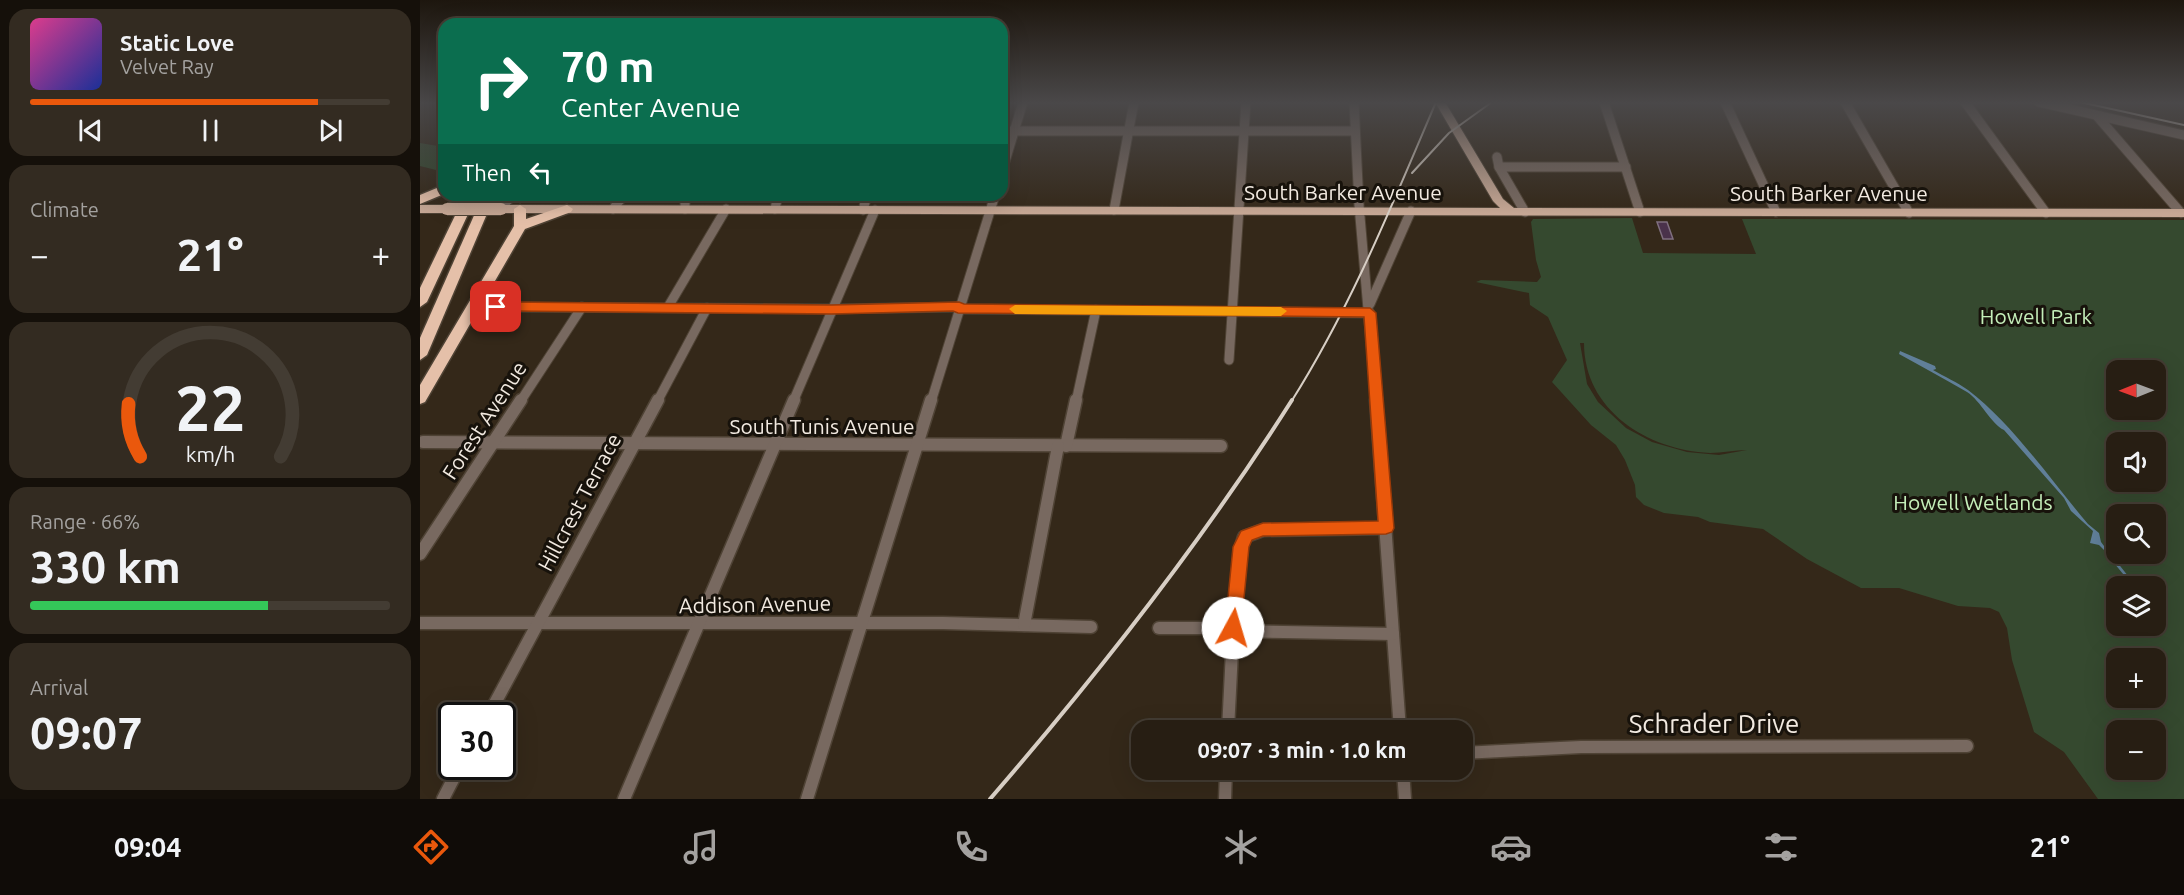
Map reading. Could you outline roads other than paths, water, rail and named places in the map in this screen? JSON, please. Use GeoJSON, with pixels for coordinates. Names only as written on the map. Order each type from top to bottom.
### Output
{"type":"FeatureCollection","features":[{"type":"Feature","properties":{"kind":"highway"},"geometry":{"type":"LineString","coordinates":[[420,200],[438,192]]}},
{"type":"Feature","properties":{"kind":"highway"},"geometry":{"type":"LineString","coordinates":[[421,299],[468,201]]}},
{"type":"Feature","properties":{"kind":"highway"},"geometry":{"type":"LineString","coordinates":[[420,355],[486,201]]}},
{"type":"Feature","properties":{"kind":"highway"},"geometry":{"type":"LineString","coordinates":[[420,398],[520,226],[520,209]]}},
{"type":"Feature","properties":{"kind":"highway"},"geometry":{"type":"LineString","coordinates":[[520,226],[567,209]]}},
{"type":"Feature","properties":{"kind":"main road"},"geometry":{"type":"LineString","coordinates":[[1462,139],[1499,201],[1512,212]]}},
{"type":"Feature","properties":{"kind":"main road"},"geometry":{"type":"LineString","coordinates":[[1473,139],[1509,199],[1512,212]]}},
{"type":"Feature","properties":{"kind":"main road","name":"South Barker Avenue"},"geometry":{"type":"LineString","coordinates":[[420,209],[2183,213]]}},
{"type":"Feature","properties":{"kind":"street"},"geometry":{"type":"LineString","coordinates":[[1114,210],[1127,139]]}},
{"type":"Feature","properties":{"kind":"street"},"geometry":{"type":"LineString","coordinates":[[1229,360],[1243,139]]}},
{"type":"Feature","properties":{"kind":"street"},"geometry":{"type":"LineString","coordinates":[[1355,139],[1359,211],[1370,309],[1399,720]]}},
{"type":"Feature","properties":{"kind":"street"},"geometry":{"type":"LineString","coordinates":[[1617,139],[1640,212]]}},
{"type":"Feature","properties":{"kind":"street"},"geometry":{"type":"LineString","coordinates":[[1742,139],[1776,212]]}},
{"type":"Feature","properties":{"kind":"street"},"geometry":{"type":"LineString","coordinates":[[1866,139],[1909,213]]}},
{"type":"Feature","properties":{"kind":"street"},"geometry":{"type":"LineString","coordinates":[[1992,139],[2046,213]]}},
{"type":"Feature","properties":{"kind":"street"},"geometry":{"type":"LineString","coordinates":[[2118,139],[2183,213]]}},
{"type":"Feature","properties":{"kind":"street"},"geometry":{"type":"LineString","coordinates":[[1525,212],[1498,162],[1626,167]]}},
{"type":"Feature","properties":{"kind":"street"},"geometry":{"type":"LineString","coordinates":[[501,209],[507,201]]}},
{"type":"Feature","properties":{"kind":"street"},"geometry":{"type":"LineString","coordinates":[[613,209],[619,201]]}},
{"type":"Feature","properties":{"kind":"street"},"geometry":{"type":"LineString","coordinates":[[685,201],[685,209]]}},
{"type":"Feature","properties":{"kind":"street"},"geometry":{"type":"LineString","coordinates":[[775,210],[777,201]]}},
{"type":"Feature","properties":{"kind":"street"},"geometry":{"type":"LineString","coordinates":[[624,799],[832,309],[869,210],[868,201]]}},
{"type":"Feature","properties":{"kind":"street"},"geometry":{"type":"LineString","coordinates":[[807,799],[993,201]]}},
{"type":"Feature","properties":{"kind":"street"},"geometry":{"type":"LineString","coordinates":[[668,307],[726,209]]}},
{"type":"Feature","properties":{"kind":"street"},"geometry":{"type":"LineString","coordinates":[[1370,309],[1411,211]]}},
{"type":"Feature","properties":{"kind":"street"},"geometry":{"type":"LineString","coordinates":[[496,307],[1232,311],[1370,309]]}},
{"type":"Feature","properties":{"kind":"street","name":"Forest Avenue"},"geometry":{"type":"LineString","coordinates":[[420,554],[582,307]]}},
{"type":"Feature","properties":{"kind":"street","name":"Hillcrest Terrace"},"geometry":{"type":"LineString","coordinates":[[495,702],[707,308]]}},
{"type":"Feature","properties":{"kind":"street"},"geometry":{"type":"LineString","coordinates":[[1024,625],[1062,446],[1096,310]]}},
{"type":"Feature","properties":{"kind":"street","name":"South Tunis Avenue"},"geometry":{"type":"LineString","coordinates":[[423,442],[1221,446]]}},
{"type":"Feature","properties":{"kind":"street"},"geometry":{"type":"LineString","coordinates":[[1228,720],[1233,629],[1241,547],[1247,535],[1263,530],[1386,528]]}},
{"type":"Feature","properties":{"kind":"street","name":"Addison Avenue"},"geometry":{"type":"LineString","coordinates":[[420,623],[699,625],[862,623],[1091,627]]}},
{"type":"Feature","properties":{"kind":"street"},"geometry":{"type":"LineString","coordinates":[[1159,628],[1394,634]]}},
{"type":"Feature","properties":{"kind":"street","name":"Schrader Drive"},"geometry":{"type":"LineString","coordinates":[[1473,752],[1581,747],[1966,746]]}},
{"type":"Feature","properties":{"kind":"street"},"geometry":{"type":"LineString","coordinates":[[443,799],[453,780]]}},
{"type":"Feature","properties":{"kind":"street"},"geometry":{"type":"LineString","coordinates":[[1225,799],[1226,780]]}},
{"type":"Feature","properties":{"kind":"street"},"geometry":{"type":"LineString","coordinates":[[1404,780],[1405,799]]}},
{"type":"Feature","properties":{"kind":"water"},"geometry":{"type":"Polygon","coordinates":[[[1900,351],[1935,366],[1936,369],[1933,370],[1968,390],[1984,403],[2031,454],[2088,524],[2099,533],[2106,552],[2099,545],[2090,543],[2093,531],[2071,511],[2064,498],[1972,396],[1899,354],[1900,351]]]}},
{"type":"Feature","properties":{"kind":"water"},"geometry":{"type":"Polygon","coordinates":[[[2115,564],[2119,564],[2128,576],[2125,576],[2115,564]]]}},
{"type":"Feature","properties":{"kind":"railway"},"geometry":{"type":"LineString","coordinates":[[1291,402],[1333,330],[1352,292],[1420,139]]}},
{"type":"Feature","properties":{"kind":"railway"},"geometry":{"type":"LineString","coordinates":[[1412,173],[1443,139]]}},
{"type":"Feature","properties":{"kind":"railway"},"geometry":{"type":"LineString","coordinates":[[990,799],[1071,703],[1186,555],[1258,453],[1292,400]]}},
{"type":"Feature","properties":{"kind":"park label","name":"Howell Park"},"geometry":{"type":"Point","coordinates":[2036,316]}},
{"type":"Feature","properties":{"kind":"park label","name":"Howell Wetlands"},"geometry":{"type":"Point","coordinates":[1973,502]}}]}
